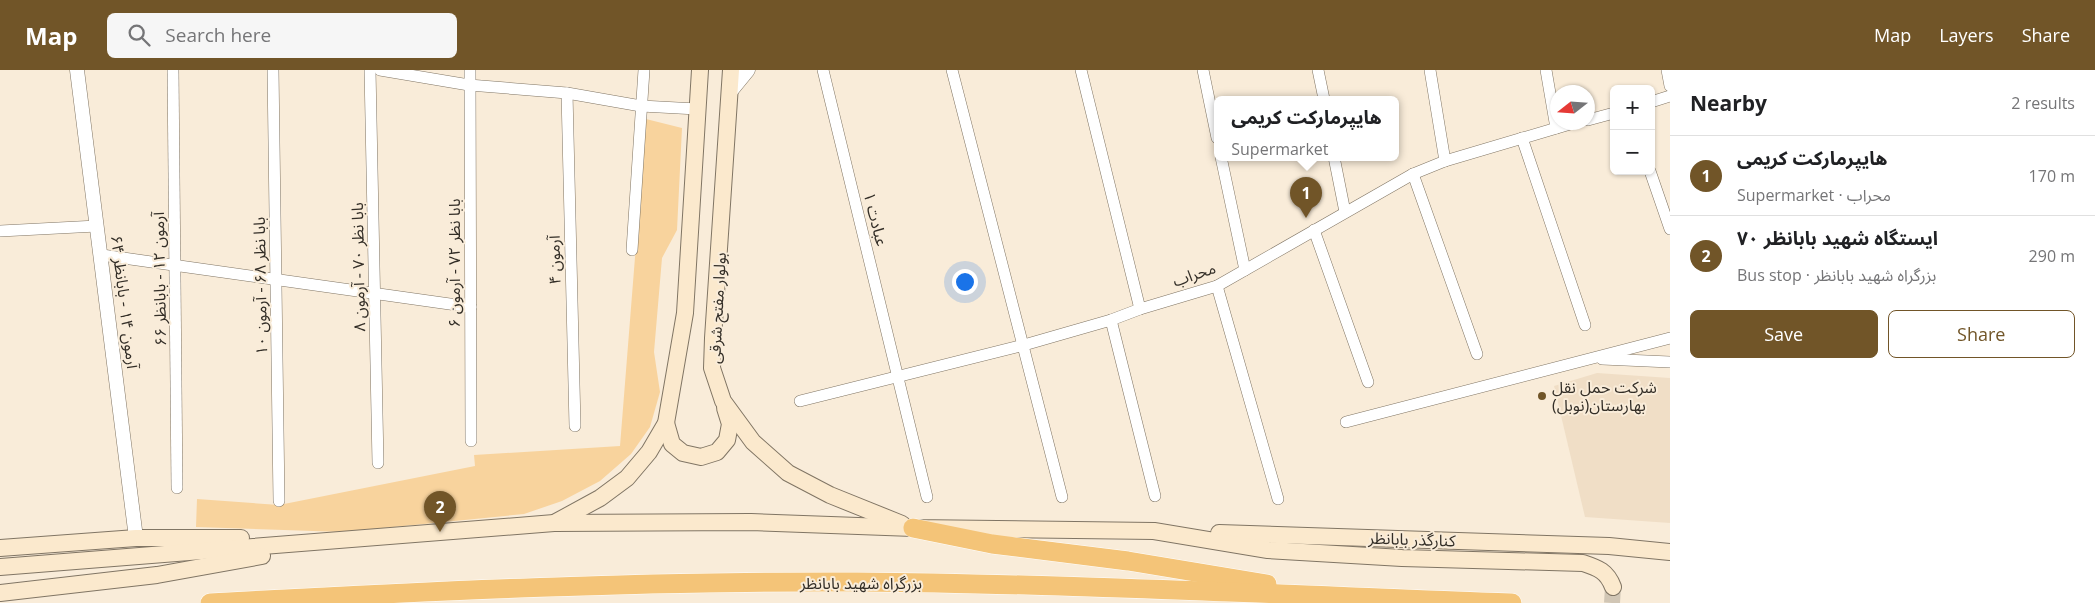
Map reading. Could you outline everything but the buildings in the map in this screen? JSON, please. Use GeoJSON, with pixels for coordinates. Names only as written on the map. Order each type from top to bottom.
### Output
{"type":"FeatureCollection","features":[{"type":"Feature","properties":{"kind":"highway"},"geometry":{"type":"LineString","coordinates":[[913,528],[992,544],[1128,562],[1352,597]]}},
{"type":"Feature","properties":{"kind":"highway","name":"بزرگراه شهید بابانظر"},"geometry":{"type":"LineString","coordinates":[[210,603],[604,585],[854,582],[1035,585],[1512,603]]}},
{"type":"Feature","properties":{"kind":"main road","name":"بولوار مفتح شرقی"},"geometry":{"type":"LineString","coordinates":[[554,523],[600,498],[627,478],[649,452],[666,423],[684,313],[700,70]]}},
{"type":"Feature","properties":{"kind":"main road","name":"بولوار مفتح شرقی"},"geometry":{"type":"LineString","coordinates":[[731,70],[712,368],[723,401],[753,442],[788,473],[830,495],[913,528]]}},
{"type":"Feature","properties":{"kind":"main road"},"geometry":{"type":"LineString","coordinates":[[666,423],[672,444],[683,454],[701,457],[717,452],[727,440],[730,424],[723,401]]}},
{"type":"Feature","properties":{"kind":"main road"},"geometry":{"type":"LineString","coordinates":[[0,567],[554,523],[752,522],[913,528],[1154,531],[1268,550],[1402,558],[1583,563],[1601,569],[1609,577],[1612,587]]}},
{"type":"Feature","properties":{"kind":"main road","name":"کنارگذر بابانظر"},"geometry":{"type":"LineString","coordinates":[[1154,531],[1609,546],[1670,552]]}},
{"type":"Feature","properties":{"kind":"main road"},"geometry":{"type":"LineString","coordinates":[[0,548],[136,538],[353,539]]}},
{"type":"Feature","properties":{"kind":"main road"},"geometry":{"type":"LineString","coordinates":[[0,593],[157,575],[353,539]]}},
{"type":"Feature","properties":{"kind":"street","name":"آرمون ۱۴ - بابانظر ۶۴"},"geometry":{"type":"LineString","coordinates":[[77,70],[102,255],[136,538]]}},
{"type":"Feature","properties":{"kind":"street","name":"آرمون ۱۲ - بابانظر ۶۶"},"geometry":{"type":"LineString","coordinates":[[173,70],[177,488]]}},
{"type":"Feature","properties":{"kind":"street","name":"بابا نظر ۶۸ - آرمون ۱۰"},"geometry":{"type":"LineString","coordinates":[[273,70],[279,501]]}},
{"type":"Feature","properties":{"kind":"street","name":"بابا نظر ۷۰ - آرمون ۸"},"geometry":{"type":"LineString","coordinates":[[370,70],[378,464]]}},
{"type":"Feature","properties":{"kind":"street"},"geometry":{"type":"LineString","coordinates":[[380,70],[469,85],[566,93],[641,106],[697,110]]}},
{"type":"Feature","properties":{"kind":"street","name":"بابا نظر ۷۲ - آرمون ۶"},"geometry":{"type":"LineString","coordinates":[[470,70],[471,441]]}},
{"type":"Feature","properties":{"kind":"street"},"geometry":{"type":"LineString","coordinates":[[632,250],[644,70]]}},
{"type":"Feature","properties":{"kind":"street"},"geometry":{"type":"LineString","coordinates":[[730,92],[748,70]]}},
{"type":"Feature","properties":{"kind":"street","name":"عبادت ۱"},"geometry":{"type":"LineString","coordinates":[[823,70],[927,497]]}},
{"type":"Feature","properties":{"kind":"street"},"geometry":{"type":"LineString","coordinates":[[952,70],[1062,497]]}},
{"type":"Feature","properties":{"kind":"street"},"geometry":{"type":"LineString","coordinates":[[1081,70],[1140,309]]}},
{"type":"Feature","properties":{"kind":"street"},"geometry":{"type":"LineString","coordinates":[[1203,70],[1214,123]]}},
{"type":"Feature","properties":{"kind":"street"},"geometry":{"type":"LineString","coordinates":[[1318,70],[1323,96]]}},
{"type":"Feature","properties":{"kind":"street"},"geometry":{"type":"LineString","coordinates":[[1430,70],[1445,161]]}},
{"type":"Feature","properties":{"kind":"street"},"geometry":{"type":"LineString","coordinates":[[1546,70],[1550,93]]}},
{"type":"Feature","properties":{"kind":"street"},"geometry":{"type":"LineString","coordinates":[[1667,70],[1670,86]]}},
{"type":"Feature","properties":{"kind":"street","name":"آرمون ۴"},"geometry":{"type":"LineString","coordinates":[[566,93],[575,426]]}},
{"type":"Feature","properties":{"kind":"street"},"geometry":{"type":"LineString","coordinates":[[1655,101],[1670,96]]}},
{"type":"Feature","properties":{"kind":"street"},"geometry":{"type":"LineString","coordinates":[[1595,118],[1610,114]]}},
{"type":"Feature","properties":{"kind":"street","name":"محراب"},"geometry":{"type":"LineString","coordinates":[[800,402],[1024,345],[1111,320],[1140,309],[1217,286],[1413,174],[1445,161],[1550,130]]}},
{"type":"Feature","properties":{"kind":"street"},"geometry":{"type":"LineString","coordinates":[[1522,138],[1584,324]]}},
{"type":"Feature","properties":{"kind":"street"},"geometry":{"type":"LineString","coordinates":[[1222,161],[1245,270]]}},
{"type":"Feature","properties":{"kind":"street"},"geometry":{"type":"LineString","coordinates":[[1335,161],[1345,212]]}},
{"type":"Feature","properties":{"kind":"street"},"geometry":{"type":"LineString","coordinates":[[1413,174],[1476,354]]}},
{"type":"Feature","properties":{"kind":"street"},"geometry":{"type":"LineString","coordinates":[[1651,175],[1670,229]]}},
{"type":"Feature","properties":{"kind":"street"},"geometry":{"type":"LineString","coordinates":[[0,231],[98,226]]}},
{"type":"Feature","properties":{"kind":"street"},"geometry":{"type":"LineString","coordinates":[[1314,230],[1368,382]]}},
{"type":"Feature","properties":{"kind":"street"},"geometry":{"type":"LineString","coordinates":[[102,255],[471,307]]}},
{"type":"Feature","properties":{"kind":"street"},"geometry":{"type":"LineString","coordinates":[[1217,286],[1278,498]]}},
{"type":"Feature","properties":{"kind":"street"},"geometry":{"type":"LineString","coordinates":[[1111,320],[1155,496]]}},
{"type":"Feature","properties":{"kind":"street"},"geometry":{"type":"LineString","coordinates":[[1346,422],[1670,338]]}},
{"type":"Feature","properties":{"kind":"street"},"geometry":{"type":"LineString","coordinates":[[1589,358],[1670,362]]}},
{"type":"Feature","properties":{"kind":"shaded area"},"geometry":{"type":"Polygon","coordinates":[[[646,119],[682,128],[677,230],[662,258],[654,352],[660,392],[650,427],[631,454],[600,481],[562,501],[524,514],[343,532],[196,527],[197,499],[279,505],[475,466],[474,455],[620,446],[646,119]]]}},
{"type":"Feature","properties":{"kind":"shaded area"},"geometry":{"type":"Polygon","coordinates":[[[1597,373],[1670,378],[1670,523],[1585,517],[1554,386],[1597,373]]]}},
{"type":"Feature","properties":{"kind":"tunnel"},"geometry":{"type":"LineString","coordinates":[[1612,603],[1613,587]]}},
{"type":"Feature","properties":{"kind":"place","name":"هایپرمارکت کریمی"},"geometry":{"type":"Point","coordinates":[1306,218]}},
{"type":"Feature","properties":{"kind":"place","name":"شرکت حمل نقل بهارستان(نوبل)"},"geometry":{"type":"Point","coordinates":[1542,396]}},
{"type":"Feature","properties":{"kind":"place","name":"ایستگاه شهید بابانظر ۷۰"},"geometry":{"type":"Point","coordinates":[440,532]}}]}
